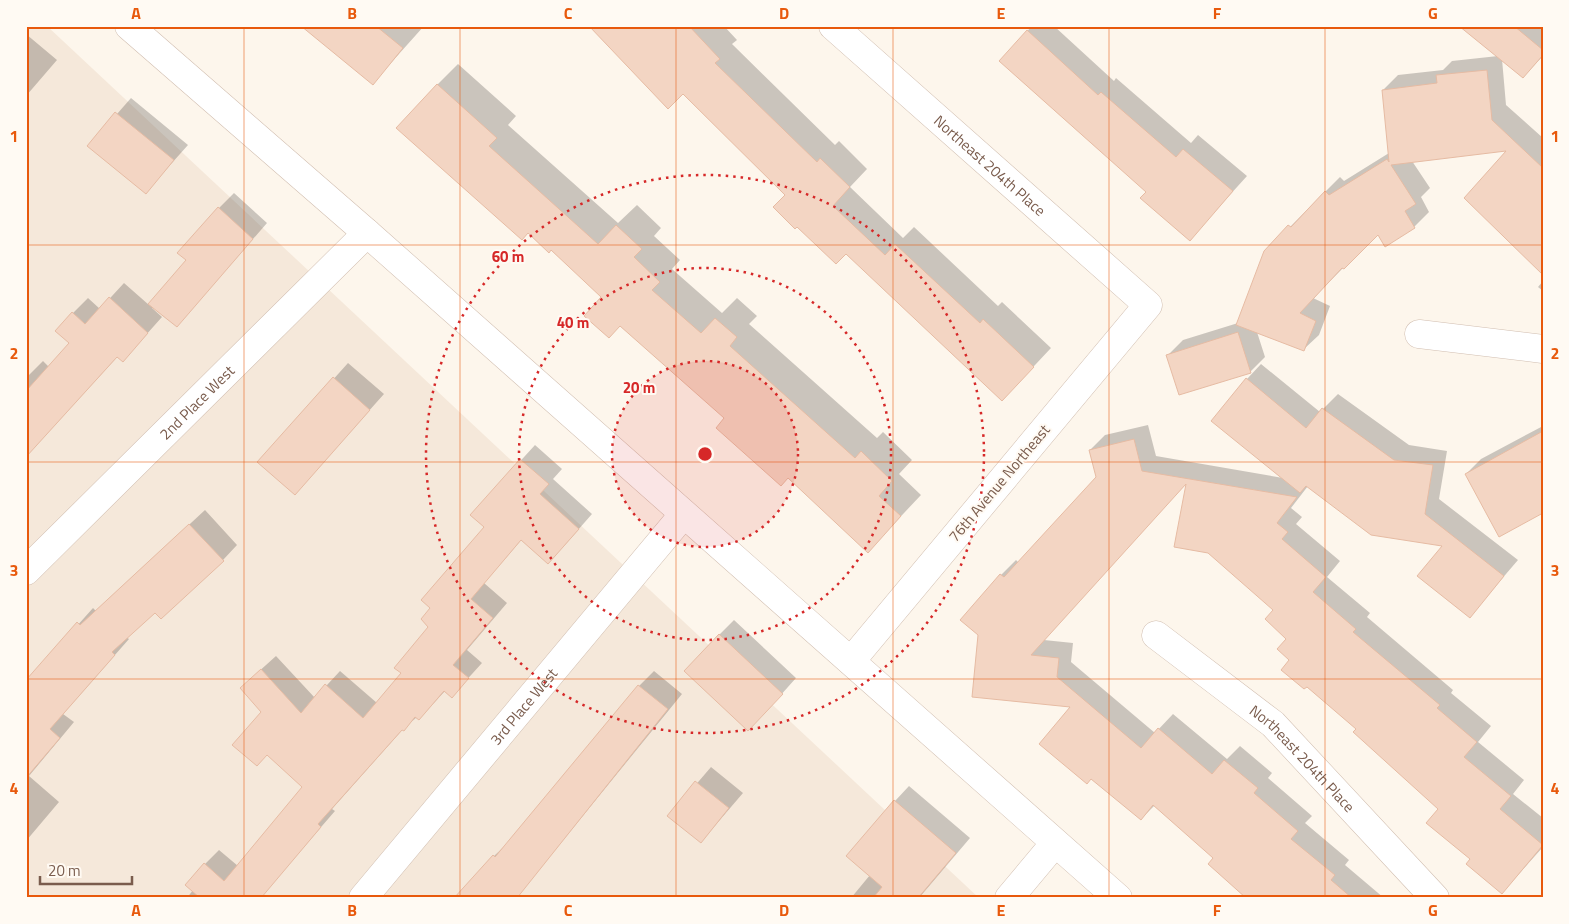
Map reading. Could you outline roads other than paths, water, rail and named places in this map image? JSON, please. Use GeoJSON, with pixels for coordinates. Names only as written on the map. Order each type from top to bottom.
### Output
{"type":"FeatureCollection","features":[{"type":"Feature","properties":{"kind":"street"},"geometry":{"type":"LineString","coordinates":[[129,26],[367,233],[683,515],[1118,898]]}},
{"type":"Feature","properties":{"kind":"street","name":"Northeast 204th Place"},"geometry":{"type":"LineString","coordinates":[[833,26],[1148,305]]}},
{"type":"Feature","properties":{"kind":"street","name":"2nd Place West"},"geometry":{"type":"LineString","coordinates":[[26,571],[367,233]]}},
{"type":"Feature","properties":{"kind":"street","name":"76th Avenue Northeast"},"geometry":{"type":"LineString","coordinates":[[851,661],[1148,305]]}},
{"type":"Feature","properties":{"kind":"street"},"geometry":{"type":"LineString","coordinates":[[1419,334],[1543,349]]}},
{"type":"Feature","properties":{"kind":"street","name":"3rd Place West"},"geometry":{"type":"LineString","coordinates":[[363,898],[683,515]]}},
{"type":"Feature","properties":{"kind":"street","name":"Northeast 204th Place"},"geometry":{"type":"LineString","coordinates":[[1156,635],[1273,724],[1435,898]]}},
{"type":"Feature","properties":{"kind":"street"},"geometry":{"type":"LineString","coordinates":[[1009,898],[1055,843]]}}]}
